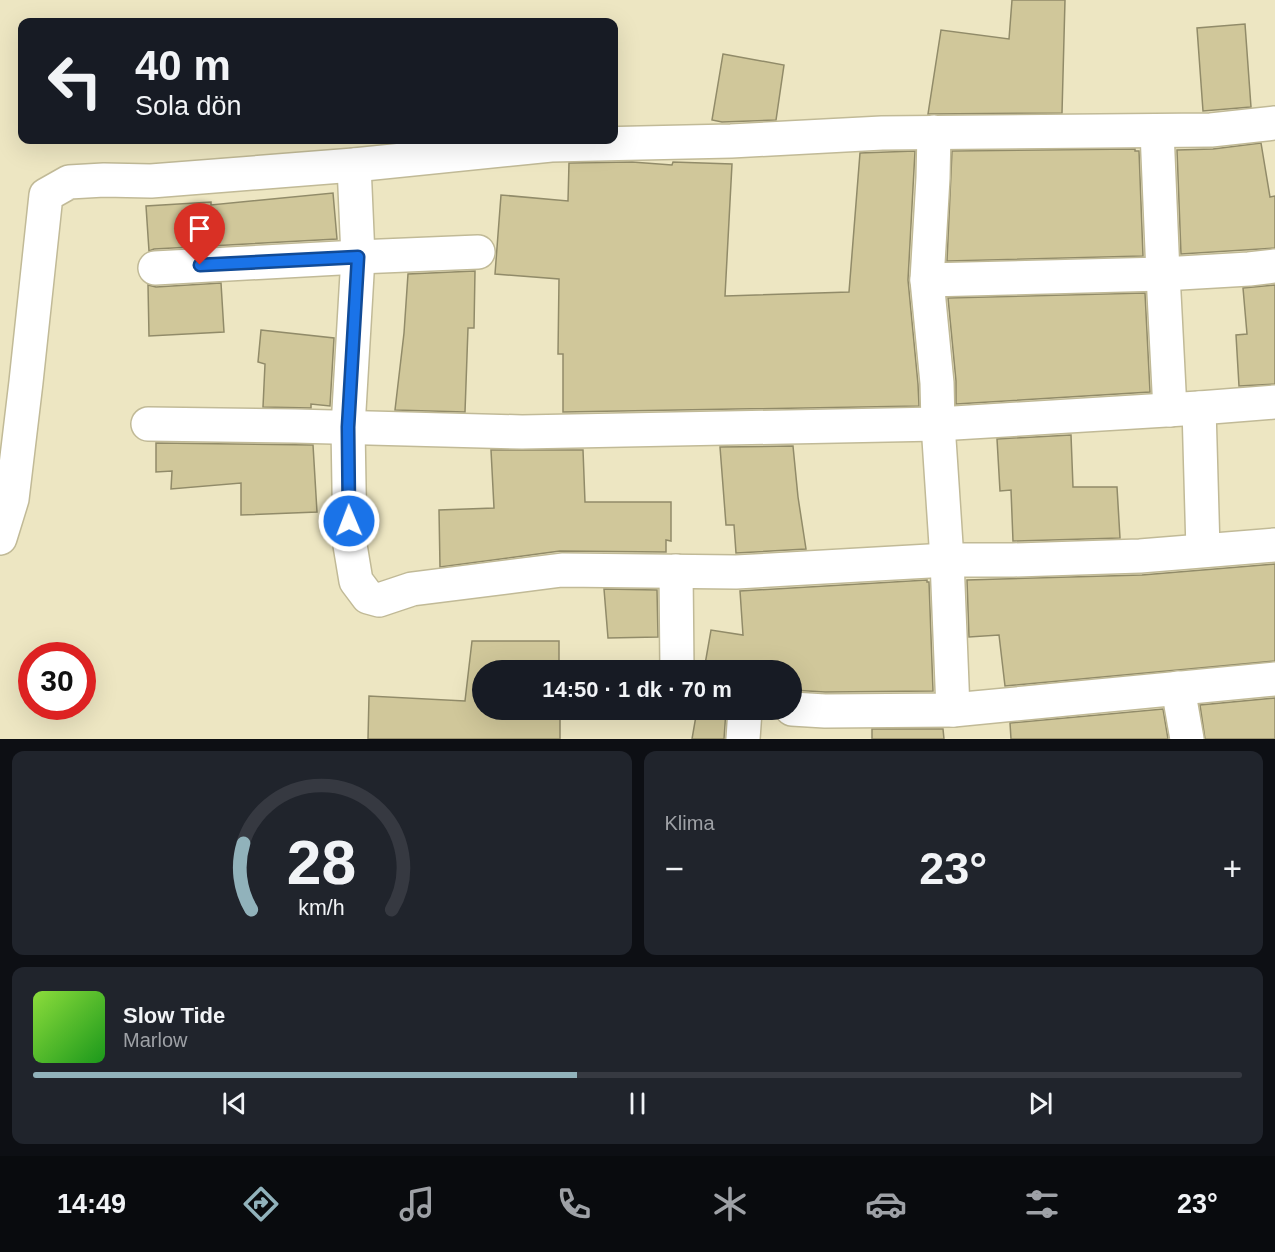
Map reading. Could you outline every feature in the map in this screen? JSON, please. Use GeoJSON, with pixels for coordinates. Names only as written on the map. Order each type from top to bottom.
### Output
{"type":"FeatureCollection","features":[{"type":"Feature","properties":{"kind":"street"},"geometry":{"type":"LineString","coordinates":[[618,143],[731,141],[882,133],[1211,130],[1275,123]]}},
{"type":"Feature","properties":{"kind":"street"},"geometry":{"type":"LineString","coordinates":[[1157,131],[1163,274],[1203,550]]}},
{"type":"Feature","properties":{"kind":"street"},"geometry":{"type":"LineString","coordinates":[[933,132],[933,178],[927,280],[937,383],[953,710]]}},
{"type":"Feature","properties":{"kind":"street"},"geometry":{"type":"LineString","coordinates":[[0,538],[12,500],[27,382],[46,195],[69,182],[151,181],[354,165],[550,145],[595,144]]}},
{"type":"Feature","properties":{"kind":"street"},"geometry":{"type":"LineString","coordinates":[[354,165],[358,257],[348,427],[350,545],[356,581],[368,597],[379,600],[412,589],[562,570],[736,572],[947,560],[1140,556],[1275,545]]}},
{"type":"Feature","properties":{"kind":"street"},"geometry":{"type":"LineString","coordinates":[[155,268],[478,252]]}},
{"type":"Feature","properties":{"kind":"street"},"geometry":{"type":"LineString","coordinates":[[927,280],[1163,274],[1275,266]]}},
{"type":"Feature","properties":{"kind":"street"},"geometry":{"type":"LineString","coordinates":[[148,424],[522,432],[938,424],[1275,402]]}},
{"type":"Feature","properties":{"kind":"street"},"geometry":{"type":"LineString","coordinates":[[676,571],[677,660]]}},
{"type":"Feature","properties":{"kind":"street"},"geometry":{"type":"LineString","coordinates":[[802,710],[953,710],[1275,679]]}},
{"type":"Feature","properties":{"kind":"street"},"geometry":{"type":"LineString","coordinates":[[1178,688],[1187,739]]}},
{"type":"Feature","properties":{"kind":"street"},"geometry":{"type":"LineString","coordinates":[[743,739],[744,720]]}},
{"type":"Feature","properties":{"kind":"building"},"geometry":{"type":"Polygon","coordinates":[[[1012,0],[1065,0],[1062,113],[928,114],[941,30],[1009,39],[1012,0]]]}},
{"type":"Feature","properties":{"kind":"building"},"geometry":{"type":"Polygon","coordinates":[[[1245,24],[1251,107],[1203,111],[1197,28],[1245,24]]]}},
{"type":"Feature","properties":{"kind":"building"},"geometry":{"type":"Polygon","coordinates":[[[723,54],[784,65],[776,120],[722,122],[712,120],[723,54]]]}},
{"type":"Feature","properties":{"kind":"building"},"geometry":{"type":"Polygon","coordinates":[[[1261,143],[1270,197],[1275,196],[1275,248],[1181,254],[1177,150],[1213,149],[1261,143]]]}},
{"type":"Feature","properties":{"kind":"building"},"geometry":{"type":"Polygon","coordinates":[[[1135,149],[1139,151],[1143,256],[947,261],[952,151],[1135,149]]]}},
{"type":"Feature","properties":{"kind":"building"},"geometry":{"type":"Polygon","coordinates":[[[915,151],[908,280],[919,406],[563,412],[563,354],[558,354],[559,279],[495,274],[501,195],[568,201],[569,163],[732,164],[725,296],[849,292],[860,153],[915,151]]]}},
{"type":"Feature","properties":{"kind":"building"},"geometry":{"type":"Polygon","coordinates":[[[333,193],[337,239],[149,251],[146,206],[211,202],[211,205],[333,193]]]}},
{"type":"Feature","properties":{"kind":"building"},"geometry":{"type":"Polygon","coordinates":[[[475,271],[474,328],[468,328],[465,412],[395,410],[408,274],[475,271]]]}},
{"type":"Feature","properties":{"kind":"building"},"geometry":{"type":"Polygon","coordinates":[[[221,283],[224,332],[149,336],[148,285],[156,287],[221,283]]]}},
{"type":"Feature","properties":{"kind":"building"},"geometry":{"type":"Polygon","coordinates":[[[1275,285],[1275,384],[1239,386],[1236,335],[1247,334],[1243,288],[1275,285]]]}},
{"type":"Feature","properties":{"kind":"building"},"geometry":{"type":"Polygon","coordinates":[[[1145,293],[1150,392],[956,404],[948,298],[1145,293]]]}},
{"type":"Feature","properties":{"kind":"building"},"geometry":{"type":"Polygon","coordinates":[[[261,330],[334,338],[330,406],[311,404],[311,408],[263,407],[265,364],[258,362],[261,330]]]}},
{"type":"Feature","properties":{"kind":"building"},"geometry":{"type":"Polygon","coordinates":[[[1071,435],[1073,487],[1117,487],[1120,538],[1013,541],[1011,490],[1000,491],[997,439],[1071,435]]]}},
{"type":"Feature","properties":{"kind":"building"},"geometry":{"type":"Polygon","coordinates":[[[156,443],[313,445],[317,512],[241,515],[241,483],[171,489],[172,471],[156,472],[156,443]]]}},
{"type":"Feature","properties":{"kind":"building"},"geometry":{"type":"Polygon","coordinates":[[[793,446],[806,549],[736,553],[734,525],[726,525],[720,447],[793,446]]]}},
{"type":"Feature","properties":{"kind":"building"},"geometry":{"type":"Polygon","coordinates":[[[491,450],[583,450],[585,502],[671,502],[671,541],[666,540],[666,552],[560,551],[440,567],[439,510],[494,508],[491,450]]]}},
{"type":"Feature","properties":{"kind":"building"},"geometry":{"type":"Polygon","coordinates":[[[1275,564],[1275,661],[1005,686],[999,635],[969,637],[967,580],[1142,575],[1275,564]]]}},
{"type":"Feature","properties":{"kind":"building"},"geometry":{"type":"Polygon","coordinates":[[[927,580],[929,582],[933,691],[802,691],[802,660],[706,660],[711,630],[743,635],[740,591],[927,580]]]}},
{"type":"Feature","properties":{"kind":"building"},"geometry":{"type":"Polygon","coordinates":[[[604,589],[657,590],[658,637],[608,638],[604,589]]]}},
{"type":"Feature","properties":{"kind":"building"},"geometry":{"type":"Polygon","coordinates":[[[472,641],[559,641],[559,660],[472,660],[472,720],[560,720],[560,739],[368,739],[369,696],[465,701],[472,641]]]}},
{"type":"Feature","properties":{"kind":"building"},"geometry":{"type":"Polygon","coordinates":[[[1275,698],[1275,739],[1205,739],[1200,705],[1275,698]]]}},
{"type":"Feature","properties":{"kind":"building"},"geometry":{"type":"Polygon","coordinates":[[[1163,709],[1168,739],[1011,739],[1010,723],[1163,709]]]}},
{"type":"Feature","properties":{"kind":"building"},"geometry":{"type":"Polygon","coordinates":[[[695,720],[725,720],[724,739],[692,739],[695,720]]]}},
{"type":"Feature","properties":{"kind":"building"},"geometry":{"type":"Polygon","coordinates":[[[872,729],[943,729],[944,739],[872,739],[872,729]]]}},
{"type":"Feature","properties":{"kind":"route"},"geometry":{"type":"LineString","coordinates":[[200,265],[358,257],[348,427],[349,521]]}}]}
